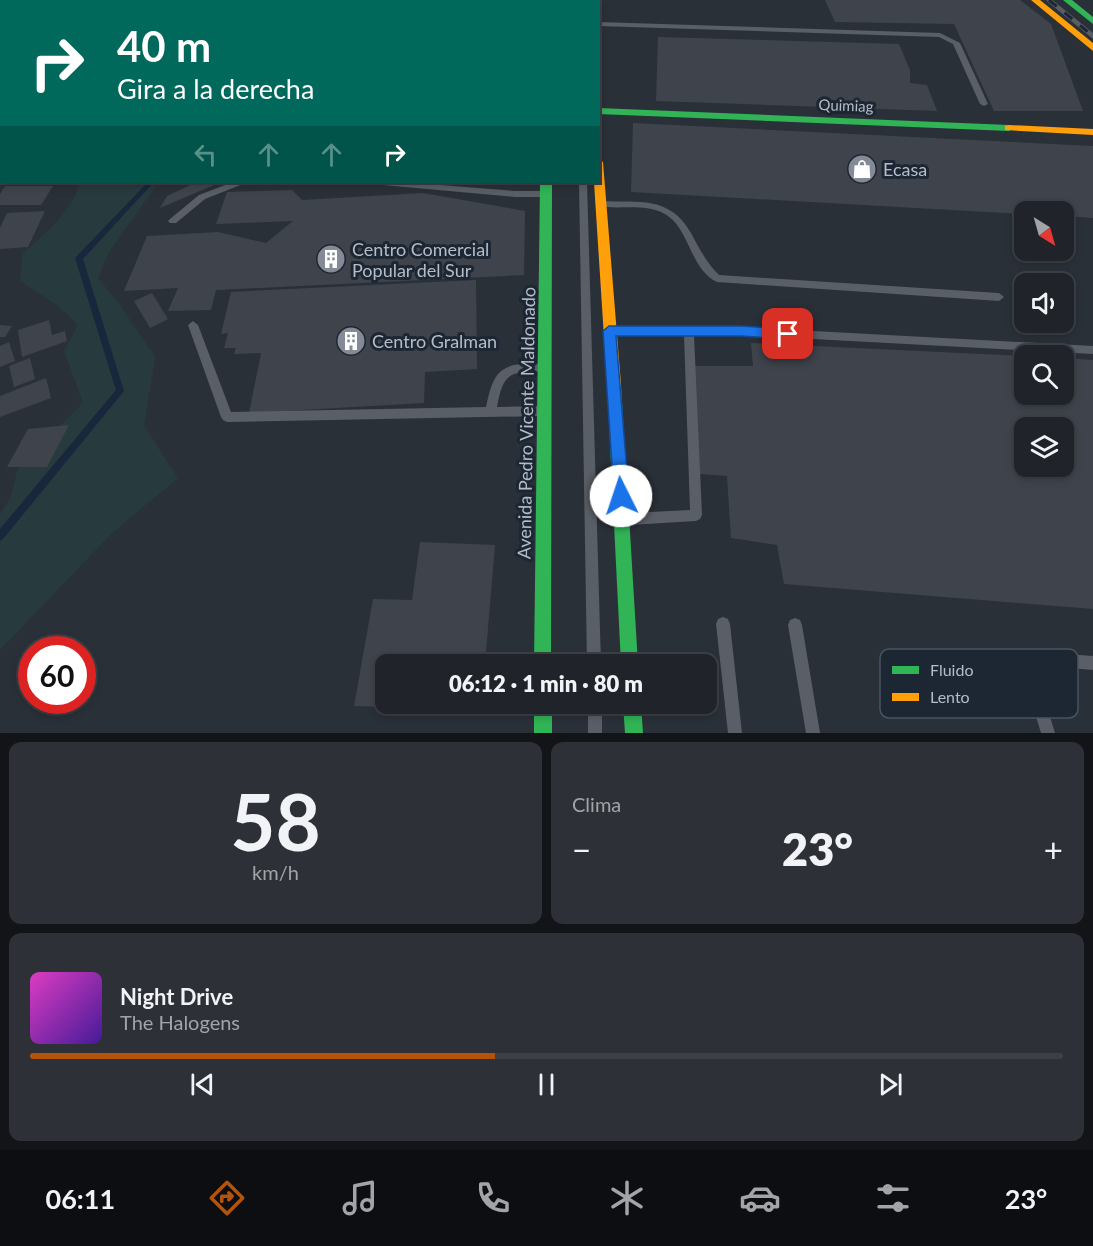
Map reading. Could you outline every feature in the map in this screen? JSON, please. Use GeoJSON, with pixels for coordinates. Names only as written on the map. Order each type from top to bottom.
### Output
{"type":"FeatureCollection","features":[{"type":"Feature","properties":{"kind":"main road"},"geometry":{"type":"LineString","coordinates":[[1035,0],[1093,48]]}},
{"type":"Feature","properties":{"kind":"main road"},"geometry":{"type":"LineString","coordinates":[[1067,0],[1093,21]]}},
{"type":"Feature","properties":{"kind":"main road","name":"Quimiag"},"geometry":{"type":"LineString","coordinates":[[600,111],[1093,132]]}},
{"type":"Feature","properties":{"kind":"main road"},"geometry":{"type":"LineString","coordinates":[[599,183],[623,520],[630,654]]}},
{"type":"Feature","properties":{"kind":"main road","name":"Avenida Pedro Vicente Maldonado"},"geometry":{"type":"LineString","coordinates":[[543,654],[545,411],[551,370],[546,188]]}},
{"type":"Feature","properties":{"kind":"main road"},"geometry":{"type":"LineString","coordinates":[[543,714],[543,733]]}},
{"type":"Feature","properties":{"kind":"main road"},"geometry":{"type":"LineString","coordinates":[[633,714],[634,733]]}},
{"type":"Feature","properties":{"kind":"lane"},"geometry":{"type":"LineString","coordinates":[[600,24],[940,35],[956,42],[984,104]]}},
{"type":"Feature","properties":{"kind":"lane"},"geometry":{"type":"LineString","coordinates":[[173,221],[202,196],[237,183]]}},
{"type":"Feature","properties":{"kind":"lane"},"geometry":{"type":"LineString","coordinates":[[399,183],[515,194],[546,188]]}},
{"type":"Feature","properties":{"kind":"lane"},"geometry":{"type":"LineString","coordinates":[[583,183],[594,654]]}},
{"type":"Feature","properties":{"kind":"lane"},"geometry":{"type":"LineString","coordinates":[[600,204],[656,207],[666,210],[679,219],[698,260],[717,279],[999,297]]}},
{"type":"Feature","properties":{"kind":"lane"},"geometry":{"type":"LineString","coordinates":[[193,325],[227,417],[545,411]]}},
{"type":"Feature","properties":{"kind":"lane"},"geometry":{"type":"LineString","coordinates":[[609,331],[741,331],[1093,350]]}},
{"type":"Feature","properties":{"kind":"lane"},"geometry":{"type":"LineString","coordinates":[[623,520],[696,515],[689,332]]}},
{"type":"Feature","properties":{"kind":"lane"},"geometry":{"type":"LineString","coordinates":[[489,413],[497,380],[504,372],[515,368],[551,370],[555,618]]}},
{"type":"Feature","properties":{"kind":"lane"},"geometry":{"type":"LineString","coordinates":[[723,624],[735,733]]}},
{"type":"Feature","properties":{"kind":"lane"},"geometry":{"type":"LineString","coordinates":[[795,625],[813,733]]}},
{"type":"Feature","properties":{"kind":"lane"},"geometry":{"type":"LineString","coordinates":[[1078,662],[1093,663]]}},
{"type":"Feature","properties":{"kind":"lane"},"geometry":{"type":"LineString","coordinates":[[556,714],[556,733]]}},
{"type":"Feature","properties":{"kind":"lane"},"geometry":{"type":"LineString","coordinates":[[595,714],[596,733]]}},
{"type":"Feature","properties":{"kind":"lane"},"geometry":{"type":"LineString","coordinates":[[1043,718],[1048,733]]}},
{"type":"Feature","properties":{"kind":"green space"},"geometry":{"type":"Polygon","coordinates":[[[79,183],[161,183],[156,186],[109,252],[98,278],[118,302],[155,357],[144,426],[178,478],[112,533],[0,650],[0,514],[10,499],[18,468],[83,403],[64,351],[78,325],[57,305],[20,281],[23,253],[65,212],[79,183]]]}},
{"type":"Feature","properties":{"kind":"building"},"geometry":{"type":"Polygon","coordinates":[[[825,0],[1020,0],[1051,24],[1083,111],[994,111],[954,24],[835,22],[825,0]]]}},
{"type":"Feature","properties":{"kind":"building"},"geometry":{"type":"Polygon","coordinates":[[[658,37],[899,44],[910,70],[910,83],[927,85],[937,111],[656,101],[658,37]]]}},
{"type":"Feature","properties":{"kind":"building","name":"Ecasa"},"geometry":{"type":"Polygon","coordinates":[[[633,123],[1093,146],[1093,218],[1074,217],[1074,201],[1014,201],[1014,213],[631,192],[633,123]]]}},
{"type":"Feature","properties":{"kind":"building"},"geometry":{"type":"Polygon","coordinates":[[[195,183],[219,183],[160,208],[167,196],[195,183]]]}},
{"type":"Feature","properties":{"kind":"building"},"geometry":{"type":"Polygon","coordinates":[[[5,186],[53,186],[41,205],[0,205],[0,194],[5,186]]]}},
{"type":"Feature","properties":{"kind":"building","name":"Centro Comercial Popular del Sur"},"geometry":{"type":"Polygon","coordinates":[[[292,190],[302,200],[423,193],[525,211],[524,275],[216,290],[211,310],[168,311],[178,288],[124,291],[147,236],[218,232],[266,243],[293,221],[216,224],[227,192],[292,190]]]}},
{"type":"Feature","properties":{"kind":"building"},"geometry":{"type":"Polygon","coordinates":[[[45,211],[28,247],[0,249],[0,228],[7,213],[45,211]]]}},
{"type":"Feature","properties":{"kind":"building","name":"Centro Gralman"},"geometry":{"type":"Polygon","coordinates":[[[476,280],[477,369],[425,372],[424,403],[249,413],[261,353],[234,354],[236,348],[224,348],[228,333],[221,334],[231,292],[476,280]]]}},
{"type":"Feature","properties":{"kind":"building"},"geometry":{"type":"Polygon","coordinates":[[[152,293],[168,319],[150,328],[134,301],[152,293]]]}},
{"type":"Feature","properties":{"kind":"building"},"geometry":{"type":"Polygon","coordinates":[[[49,320],[52,335],[65,331],[67,341],[22,357],[18,330],[49,320]]]}},
{"type":"Feature","properties":{"kind":"building"},"geometry":{"type":"Polygon","coordinates":[[[0,325],[12,326],[5,337],[0,337],[0,325]]]}},
{"type":"Feature","properties":{"kind":"building"},"geometry":{"type":"Polygon","coordinates":[[[9,342],[15,361],[0,367],[0,346],[9,342]]]}},
{"type":"Feature","properties":{"kind":"building"},"geometry":{"type":"Polygon","coordinates":[[[751,343],[1014,356],[1014,405],[1074,405],[1074,359],[1093,360],[1093,609],[784,584],[777,545],[731,538],[727,476],[700,474],[692,366],[753,366],[751,343]]]}},
{"type":"Feature","properties":{"kind":"building"},"geometry":{"type":"Polygon","coordinates":[[[30,358],[35,379],[14,387],[9,366],[30,358]]]}},
{"type":"Feature","properties":{"kind":"building"},"geometry":{"type":"Polygon","coordinates":[[[46,378],[51,398],[0,417],[0,396],[46,378]]]}},
{"type":"Feature","properties":{"kind":"building"},"geometry":{"type":"Polygon","coordinates":[[[69,425],[47,467],[7,467],[28,429],[69,425]]]}},
{"type":"Feature","properties":{"kind":"building"},"geometry":{"type":"Polygon","coordinates":[[[420,542],[495,545],[486,654],[375,654],[375,707],[354,706],[373,599],[412,600],[420,542]]]}},
{"type":"Feature","properties":{"kind":"waterway"},"geometry":{"type":"LineString","coordinates":[[0,536],[120,391],[79,258],[150,183]]}},
{"type":"Feature","properties":{"kind":"railway"},"geometry":{"type":"LineString","coordinates":[[1049,0],[1093,36]]}},
{"type":"Feature","properties":{"kind":"traffic: fast"},"geometry":{"type":"LineString","coordinates":[[1067,0],[1093,21]]}},
{"type":"Feature","properties":{"kind":"traffic: fast"},"geometry":{"type":"LineString","coordinates":[[600,111],[1009,128]]}},
{"type":"Feature","properties":{"kind":"traffic: fast"},"geometry":{"type":"LineString","coordinates":[[543,654],[546,183]]}},
{"type":"Feature","properties":{"kind":"traffic: fast"},"geometry":{"type":"LineString","coordinates":[[614,384],[629,654]]}},
{"type":"Feature","properties":{"kind":"traffic: fast"},"geometry":{"type":"LineString","coordinates":[[543,714],[543,733]]}},
{"type":"Feature","properties":{"kind":"traffic: fast"},"geometry":{"type":"LineString","coordinates":[[633,714],[634,733]]}},
{"type":"Feature","properties":{"kind":"traffic: slow"},"geometry":{"type":"LineString","coordinates":[[1035,0],[1093,48]]}},
{"type":"Feature","properties":{"kind":"traffic: slow"},"geometry":{"type":"LineString","coordinates":[[1009,128],[1093,132]]}},
{"type":"Feature","properties":{"kind":"traffic: slow"},"geometry":{"type":"LineString","coordinates":[[600,183],[614,384]]}},
{"type":"Feature","properties":{"kind":"place","name":"Ecasa"},"geometry":{"type":"Point","coordinates":[862,169]}},
{"type":"Feature","properties":{"kind":"place","name":"Centro Comercial Popular del Sur"},"geometry":{"type":"Point","coordinates":[331,259]}},
{"type":"Feature","properties":{"kind":"place","name":"Centro Gralman"},"geometry":{"type":"Point","coordinates":[351,341]}},
{"type":"Feature","properties":{"kind":"route"},"geometry":{"type":"LineString","coordinates":[[621,496],[609,331],[741,331],[788,334]]}}]}
